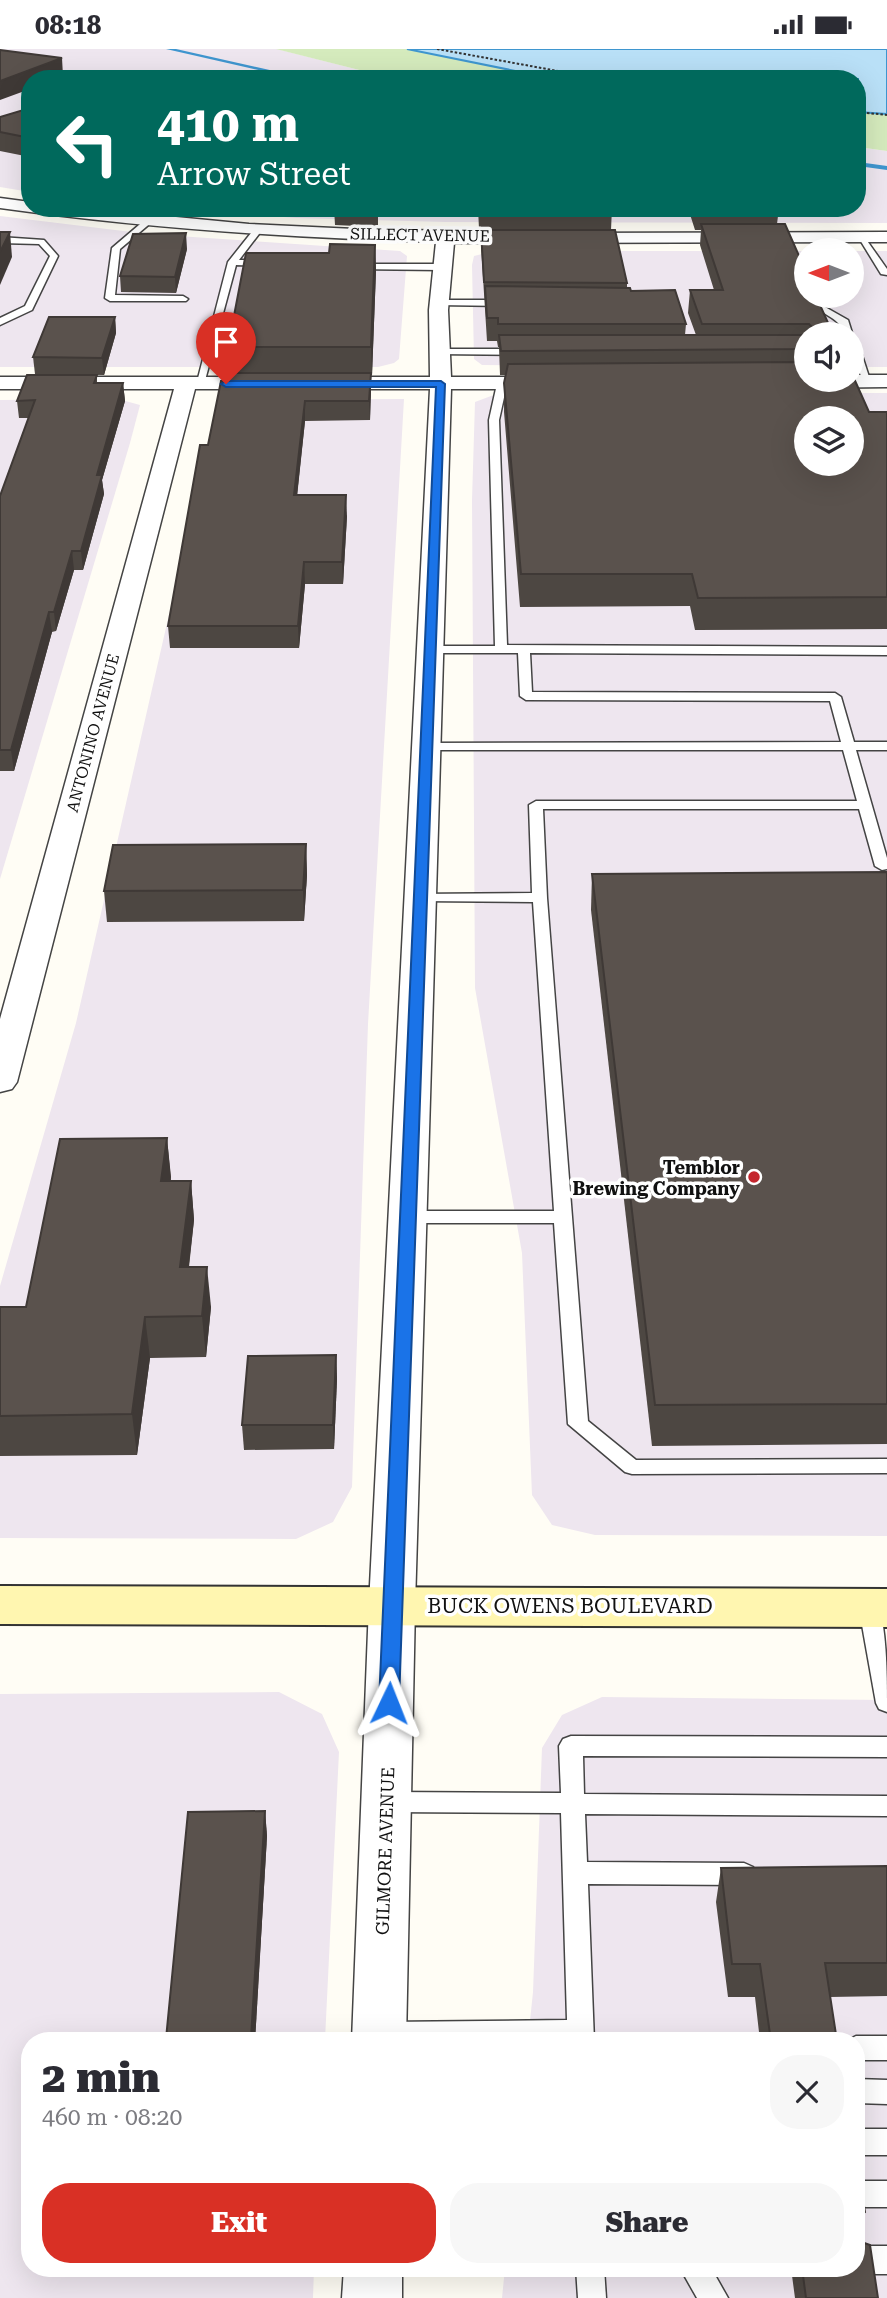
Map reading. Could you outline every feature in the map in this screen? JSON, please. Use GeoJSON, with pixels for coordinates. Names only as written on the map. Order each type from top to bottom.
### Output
{"type":"FeatureCollection","features":[{"type":"Feature","properties":{"kind":"main road","name":"BUCK OWENS BOULEVARD"},"geometry":{"type":"LineString","coordinates":[[0,1605],[879,1608]]}},
{"type":"Feature","properties":{"kind":"street"},"geometry":{"type":"LineString","coordinates":[[0,203],[21,206]]}},
{"type":"Feature","properties":{"kind":"street","name":"SILLECT AVENUE"},"geometry":{"type":"LineString","coordinates":[[115,217],[443,251],[887,237]]}},
{"type":"Feature","properties":{"kind":"street","name":"GILMORE AVENUE"},"geometry":{"type":"LineString","coordinates":[[379,2032],[392,1605],[421,897],[443,251]]}},
{"type":"Feature","properties":{"kind":"street"},"geometry":{"type":"LineString","coordinates":[[0,383],[192,384],[440,368],[502,384],[570,383]]}},
{"type":"Feature","properties":{"kind":"street"},"geometry":{"type":"LineString","coordinates":[[787,382],[878,381]]}},
{"type":"Feature","properties":{"kind":"street","name":"ANTONINO AVENUE"},"geometry":{"type":"LineString","coordinates":[[0,1082],[192,384]]}},
{"type":"Feature","properties":{"kind":"street"},"geometry":{"type":"LineString","coordinates":[[372,2298],[373,2277]]}},
{"type":"Feature","properties":{"kind":"lane"},"geometry":{"type":"LineString","coordinates":[[149,221],[116,248],[110,298],[183,299]]}},
{"type":"Feature","properties":{"kind":"lane"},"geometry":{"type":"LineString","coordinates":[[192,384],[232,262],[258,230]]}},
{"type":"Feature","properties":{"kind":"lane"},"geometry":{"type":"LineString","coordinates":[[860,237],[886,274]]}},
{"type":"Feature","properties":{"kind":"lane"},"geometry":{"type":"LineString","coordinates":[[0,240],[41,242],[54,256],[29,308],[0,322]]}},
{"type":"Feature","properties":{"kind":"lane"},"geometry":{"type":"LineString","coordinates":[[348,266],[443,251]]}},
{"type":"Feature","properties":{"kind":"lane"},"geometry":{"type":"LineString","coordinates":[[232,262],[284,264]]}},
{"type":"Feature","properties":{"kind":"lane"},"geometry":{"type":"LineString","coordinates":[[440,303],[519,303]]}},
{"type":"Feature","properties":{"kind":"lane"},"geometry":{"type":"LineString","coordinates":[[821,308],[845,322]]}},
{"type":"Feature","properties":{"kind":"lane"},"geometry":{"type":"LineString","coordinates":[[440,368],[533,352]]}},
{"type":"Feature","properties":{"kind":"lane"},"geometry":{"type":"LineString","coordinates":[[864,363],[878,381]]}},
{"type":"Feature","properties":{"kind":"lane"},"geometry":{"type":"LineString","coordinates":[[501,650],[494,420],[502,384]]}},
{"type":"Feature","properties":{"kind":"lane"},"geometry":{"type":"LineString","coordinates":[[524,649],[526,696],[835,697],[882,866]]}},
{"type":"Feature","properties":{"kind":"lane"},"geometry":{"type":"LineString","coordinates":[[430,650],[887,651]]}},
{"type":"Feature","properties":{"kind":"lane"},"geometry":{"type":"LineString","coordinates":[[426,747],[887,746]]}},
{"type":"Feature","properties":{"kind":"lane"},"geometry":{"type":"LineString","coordinates":[[865,805],[536,805],[540,898],[578,1424],[632,1467],[887,1466]]}},
{"type":"Feature","properties":{"kind":"lane"},"geometry":{"type":"LineString","coordinates":[[421,897],[540,898]]}},
{"type":"Feature","properties":{"kind":"lane"},"geometry":{"type":"LineString","coordinates":[[408,1217],[564,1217]]}},
{"type":"Feature","properties":{"kind":"lane"},"geometry":{"type":"LineString","coordinates":[[879,1608],[887,1703]]}},
{"type":"Feature","properties":{"kind":"lane"},"geometry":{"type":"LineString","coordinates":[[581,2032],[571,1746],[887,1747]]}},
{"type":"Feature","properties":{"kind":"lane"},"geometry":{"type":"LineString","coordinates":[[386,1802],[887,1806]]}},
{"type":"Feature","properties":{"kind":"lane"},"geometry":{"type":"LineString","coordinates":[[576,1873],[765,1874]]}},
{"type":"Feature","properties":{"kind":"lane"},"geometry":{"type":"LineString","coordinates":[[865,2048],[887,2048]]}},
{"type":"Feature","properties":{"kind":"lane"},"geometry":{"type":"LineString","coordinates":[[865,2091],[887,2092]]}},
{"type":"Feature","properties":{"kind":"lane"},"geometry":{"type":"LineString","coordinates":[[865,2142],[887,2142]]}},
{"type":"Feature","properties":{"kind":"lane"},"geometry":{"type":"LineString","coordinates":[[865,2194],[887,2194]]}},
{"type":"Feature","properties":{"kind":"lane"},"geometry":{"type":"LineString","coordinates":[[865,2260],[887,2260]]}},
{"type":"Feature","properties":{"kind":"lane"},"geometry":{"type":"LineString","coordinates":[[591,2277],[592,2298]]}},
{"type":"Feature","properties":{"kind":"lane"},"geometry":{"type":"LineString","coordinates":[[700,2277],[714,2298]]}},
{"type":"Feature","properties":{"kind":"path"},"geometry":{"type":"LineString","coordinates":[[437,49],[552,70]]}},
{"type":"Feature","properties":{"kind":"path"},"geometry":{"type":"LineString","coordinates":[[866,113],[887,115]]}},
{"type":"Feature","properties":{"kind":"shaded area"},"geometry":{"type":"Polygon","coordinates":[[[0,49],[277,49],[360,70],[21,70],[21,190],[0,187],[0,49]]]}},
{"type":"Feature","properties":{"kind":"shaded area"},"geometry":{"type":"Polygon","coordinates":[[[866,148],[887,151],[887,223],[446,222],[284,217],[866,217],[866,148]]]}},
{"type":"Feature","properties":{"kind":"shaded area"},"geometry":{"type":"Polygon","coordinates":[[[0,216],[148,234],[400,251],[407,256],[399,359],[378,367],[0,367],[0,216]]]}},
{"type":"Feature","properties":{"kind":"shaded area"},"geometry":{"type":"Polygon","coordinates":[[[494,251],[794,251],[794,308],[864,308],[864,251],[887,251],[887,367],[864,367],[864,322],[794,322],[794,367],[482,365],[474,359],[474,256],[494,251]]]}},
{"type":"Feature","properties":{"kind":"shaded area"},"geometry":{"type":"Polygon","coordinates":[[[499,393],[887,393],[887,1536],[595,1535],[552,1525],[532,1495],[522,1253],[475,988],[472,500],[475,402],[499,393]]]}},
{"type":"Feature","properties":{"kind":"shaded area"},"geometry":{"type":"Polygon","coordinates":[[[118,399],[140,405],[0,879],[0,400],[118,399]]]}},
{"type":"Feature","properties":{"kind":"shaded area"},"geometry":{"type":"Polygon","coordinates":[[[404,399],[368,1024],[352,1487],[333,1522],[296,1539],[0,1538],[0,1286],[76,1023],[216,408],[232,400],[404,399]]]}},
{"type":"Feature","properties":{"kind":"shaded area"},"geometry":{"type":"Polygon","coordinates":[[[279,1692],[322,1714],[339,1752],[325,2032],[21,2032],[21,2277],[314,2277],[313,2298],[0,2298],[0,1694],[279,1692]]]}},
{"type":"Feature","properties":{"kind":"shaded area"},"geometry":{"type":"Polygon","coordinates":[[[602,1697],[887,1700],[887,2298],[502,2298],[504,2277],[865,2277],[865,2032],[529,2032],[533,1992],[542,1748],[562,1715],[602,1697]]]}},
{"type":"Feature","properties":{"kind":"green space"},"geometry":{"type":"Polygon","coordinates":[[[276,49],[887,49],[887,151],[866,148],[866,70],[359,70],[276,49]]]}},
{"type":"Feature","properties":{"kind":"water"},"geometry":{"type":"Polygon","coordinates":[[[407,49],[887,49],[887,114],[866,113],[866,70],[511,70],[407,49]]]}},
{"type":"Feature","properties":{"kind":"building"},"geometry":{"type":"Polygon","coordinates":[[[0,50],[62,58],[30,70],[21,70],[21,73],[0,81],[0,50]]]}},
{"type":"Feature","properties":{"kind":"building"},"geometry":{"type":"Polygon","coordinates":[[[21,111],[21,136],[0,132],[0,117],[21,111]]]}},
{"type":"Feature","properties":{"kind":"building"},"geometry":{"type":"Polygon","coordinates":[[[701,224],[785,224],[794,244],[794,308],[821,308],[828,322],[702,324],[690,290],[723,290],[701,224]]]}},
{"type":"Feature","properties":{"kind":"building"},"geometry":{"type":"Polygon","coordinates":[[[481,230],[615,230],[627,283],[484,282],[481,230]]]}},
{"type":"Feature","properties":{"kind":"building"},"geometry":{"type":"Polygon","coordinates":[[[0,232],[10,232],[0,252],[0,232]]]}},
{"type":"Feature","properties":{"kind":"building"},"geometry":{"type":"Polygon","coordinates":[[[186,233],[175,277],[120,276],[133,234],[186,233]]]}},
{"type":"Feature","properties":{"kind":"building"},"geometry":{"type":"Polygon","coordinates":[[[330,244],[375,245],[371,347],[228,347],[246,253],[329,253],[330,244]]]}},
{"type":"Feature","properties":{"kind":"building"},"geometry":{"type":"Polygon","coordinates":[[[485,286],[675,290],[686,324],[498,324],[498,318],[487,318],[485,286]]]}},
{"type":"Feature","properties":{"kind":"building"},"geometry":{"type":"Polygon","coordinates":[[[49,317],[115,317],[102,358],[33,357],[49,317]]]}},
{"type":"Feature","properties":{"kind":"building"},"geometry":{"type":"Polygon","coordinates":[[[499,335],[794,335],[794,349],[501,351],[499,335]]]}},
{"type":"Feature","properties":{"kind":"building"},"geometry":{"type":"Polygon","coordinates":[[[794,362],[794,392],[860,392],[869,412],[887,412],[887,597],[698,598],[692,574],[521,574],[504,383],[508,364],[794,362]]]}},
{"type":"Feature","properties":{"kind":"building"},"geometry":{"type":"Polygon","coordinates":[[[225,373],[371,373],[369,401],[305,401],[294,495],[346,495],[342,562],[304,562],[298,626],[168,626],[200,445],[208,445],[225,373]]]}},
{"type":"Feature","properties":{"kind":"building"},"geometry":{"type":"Polygon","coordinates":[[[27,375],[97,375],[94,383],[123,383],[97,475],[102,475],[81,551],[72,551],[54,612],[49,612],[11,750],[0,750],[0,496],[35,400],[17,401],[27,375]]]}},
{"type":"Feature","properties":{"kind":"building"},"geometry":{"type":"Polygon","coordinates":[[[306,844],[303,890],[104,891],[113,845],[306,844]]]}},
{"type":"Feature","properties":{"kind":"building","name":"Temblor Brewing Company"},"geometry":{"type":"Polygon","coordinates":[[[887,872],[887,1404],[655,1405],[592,874],[887,872]]]}},
{"type":"Feature","properties":{"kind":"building"},"geometry":{"type":"Polygon","coordinates":[[[167,1138],[161,1181],[191,1181],[180,1267],[207,1267],[202,1316],[145,1317],[132,1414],[0,1416],[0,1307],[26,1307],[60,1139],[167,1138]]]}},
{"type":"Feature","properties":{"kind":"building"},"geometry":{"type":"Polygon","coordinates":[[[336,1355],[333,1425],[242,1425],[248,1356],[336,1355]]]}},
{"type":"Feature","properties":{"kind":"building"},"geometry":{"type":"Polygon","coordinates":[[[265,1811],[251,2032],[167,2032],[188,1812],[265,1811]]]}},
{"type":"Feature","properties":{"kind":"building"},"geometry":{"type":"Polygon","coordinates":[[[887,1866],[887,1963],[825,1963],[836,2032],[770,2032],[760,1964],[732,1964],[721,1868],[887,1866]]]}},
{"type":"Feature","properties":{"kind":"building"},"geometry":{"type":"Polygon","coordinates":[[[865,2243],[870,2245],[878,2298],[806,2298],[803,2277],[865,2277],[865,2243]]]}},
{"type":"Feature","properties":{"kind":"waterway"},"geometry":{"type":"LineString","coordinates":[[169,49],[266,70]]}},
{"type":"Feature","properties":{"kind":"waterway"},"geometry":{"type":"LineString","coordinates":[[866,165],[887,168]]}},
{"type":"Feature","properties":{"kind":"place","name":"Temblor Brewing Company"},"geometry":{"type":"Point","coordinates":[754,1177]}},
{"type":"Feature","properties":{"kind":"route"},"geometry":{"type":"LineString","coordinates":[[226,384],[441,384],[389,1703]]}}]}
